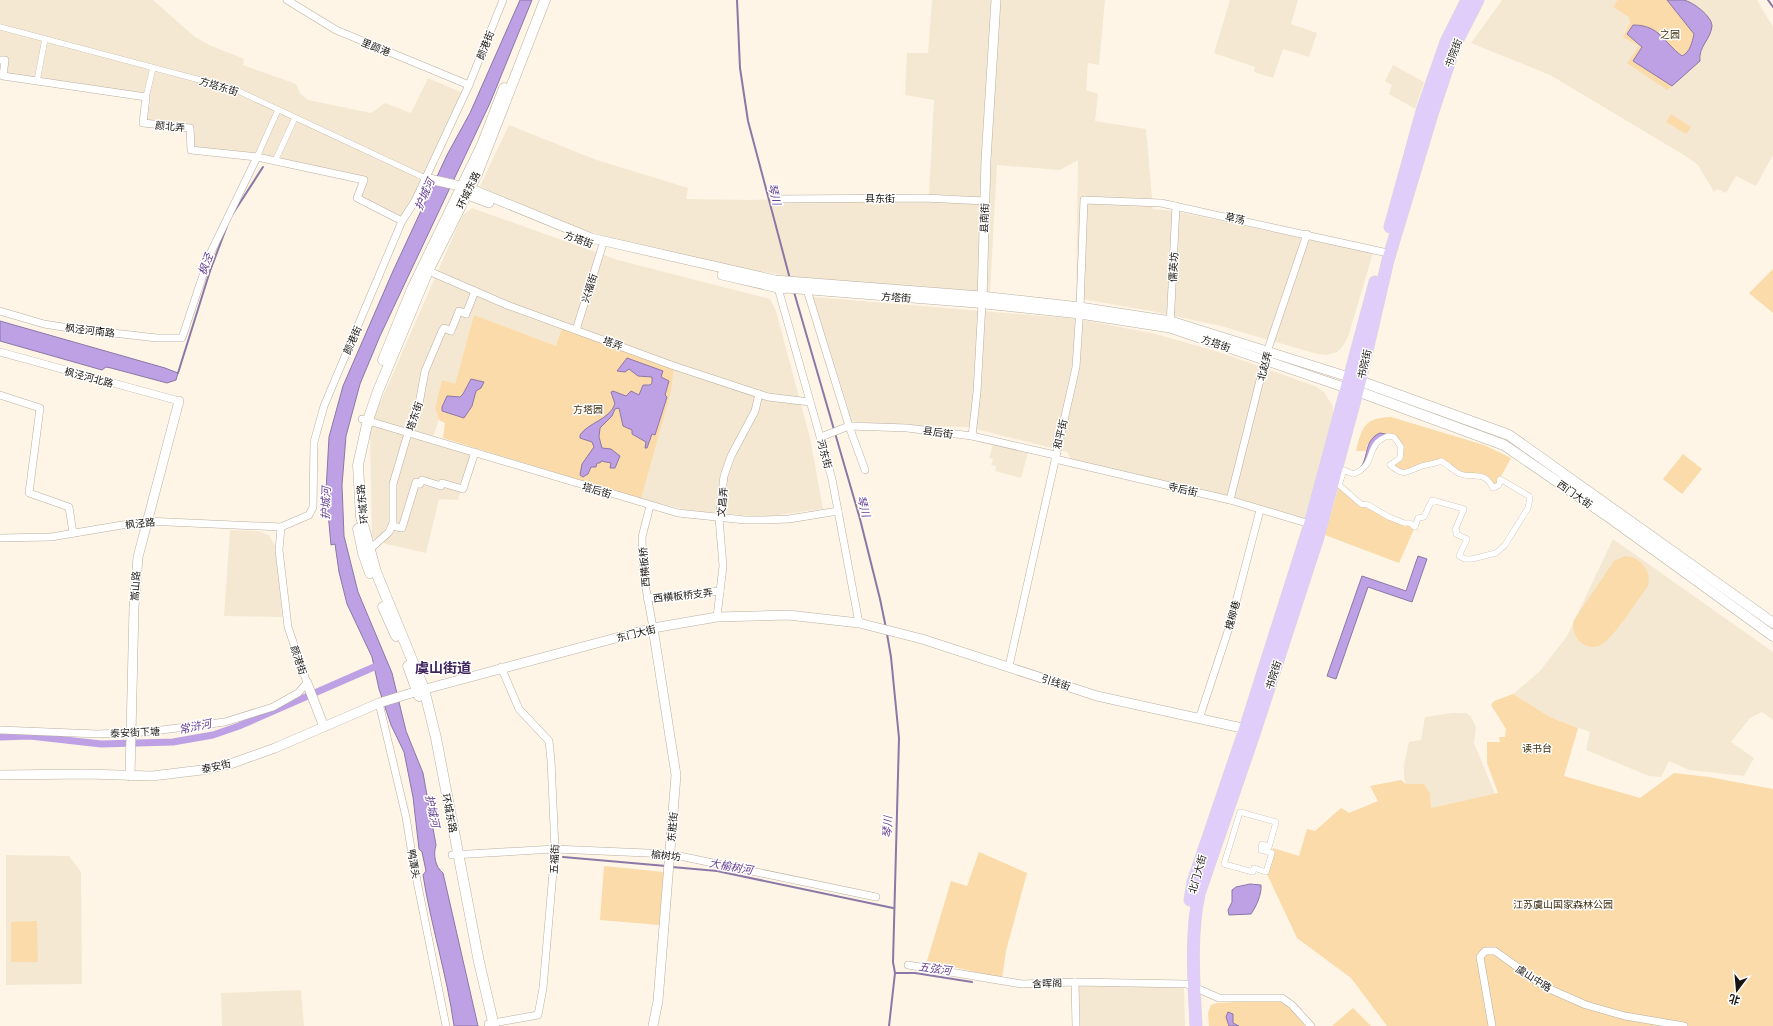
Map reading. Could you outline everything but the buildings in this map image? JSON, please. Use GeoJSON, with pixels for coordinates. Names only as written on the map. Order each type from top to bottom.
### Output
{"type":"FeatureCollection","features":[{"type":"Feature","properties":{"kind":"main road","name":"环城东路"},"geometry":{"type":"LineString","coordinates":[[491,1025],[432,750],[421,690],[389,623],[366,552],[356,519],[353,468],[370,395],[412,289],[425,269],[464,190],[538,0]]}},
{"type":"Feature","properties":{"kind":"main road","name":"环城东路"},"geometry":{"type":"LineString","coordinates":[[464,190],[480,167],[545,0]]}},
{"type":"Feature","properties":{"kind":"main road","name":"书院街"},"geometry":{"type":"LineString","coordinates":[[1250,730],[1318,537],[1354,385],[1382,252],[1422,111],[1446,42],[1467,0]]}},
{"type":"Feature","properties":{"kind":"main road","name":"书院街"},"geometry":{"type":"LineString","coordinates":[[1250,730],[1310,524],[1354,385],[1388,260],[1432,114],[1455,45],[1478,0]]}},
{"type":"Feature","properties":{"kind":"main road","name":"西门大街"},"geometry":{"type":"LineString","coordinates":[[1354,385],[1509,435],[1773,623]]}},
{"type":"Feature","properties":{"kind":"main road","name":"西门大街"},"geometry":{"type":"LineString","coordinates":[[1354,385],[1504,444],[1613,520],[1773,636]]}},
{"type":"Feature","properties":{"kind":"main road","name":"北门大街"},"geometry":{"type":"LineString","coordinates":[[1196,1026],[1187,938],[1193,882],[1250,730]]}},
{"type":"Feature","properties":{"kind":"main road","name":"北门大街"},"geometry":{"type":"LineString","coordinates":[[1189,1026],[1191,986]]}},
{"type":"Feature","properties":{"kind":"street","name":"里颜港"},"geometry":{"type":"LineString","coordinates":[[287,0],[336,30],[469,85]]}},
{"type":"Feature","properties":{"kind":"street","name":"颜港街"},"geometry":{"type":"LineString","coordinates":[[307,683],[288,627],[279,550],[281,527],[309,515],[313,507],[314,442],[324,406],[402,222],[415,201],[469,85],[503,0]]}},
{"type":"Feature","properties":{"kind":"street","name":"县南街"},"geometry":{"type":"LineString","coordinates":[[972,436],[977,392],[985,201],[996,0]]}},
{"type":"Feature","properties":{"kind":"street","name":"方塔东街"},"geometry":{"type":"LineString","coordinates":[[0,27],[234,89],[425,178]]}},
{"type":"Feature","properties":{"kind":"street"},"geometry":{"type":"LineString","coordinates":[[37,81],[45,39]]}},
{"type":"Feature","properties":{"kind":"street"},"geometry":{"type":"LineString","coordinates":[[0,60],[5,60],[3,76],[146,97],[153,68]]}},
{"type":"Feature","properties":{"kind":"street","name":"颜北弄"},"geometry":{"type":"LineString","coordinates":[[146,97],[143,123],[190,128],[190,150],[257,157],[364,180],[357,198],[402,222]]}},
{"type":"Feature","properties":{"kind":"street"},"geometry":{"type":"LineString","coordinates":[[257,157],[278,110]]}},
{"type":"Feature","properties":{"kind":"street"},"geometry":{"type":"LineString","coordinates":[[274,161],[295,118]]}},
{"type":"Feature","properties":{"kind":"street","name":"枫泾河南路"},"geometry":{"type":"LineString","coordinates":[[0,310],[44,324],[69,328],[157,338],[182,338],[210,254],[257,157]]}},
{"type":"Feature","properties":{"kind":"street","name":"方塔街"},"geometry":{"type":"LineString","coordinates":[[425,178],[464,190],[591,238],[782,286]]}},
{"type":"Feature","properties":{"kind":"street","name":"方塔街"},"geometry":{"type":"LineString","coordinates":[[464,190],[602,247],[782,286],[982,300],[1080,311],[1170,324],[1354,385]]}},
{"type":"Feature","properties":{"kind":"street","name":"县东街"},"geometry":{"type":"LineString","coordinates":[[776,199],[924,198],[985,201]]}},
{"type":"Feature","properties":{"kind":"street","name":"草荡"},"geometry":{"type":"LineString","coordinates":[[1084,200],[1161,203],[1382,252]]}},
{"type":"Feature","properties":{"kind":"street","name":"和平街"},"geometry":{"type":"LineString","coordinates":[[1009,666],[1076,367],[1080,311],[1084,200]]}},
{"type":"Feature","properties":{"kind":"street","name":"儒英坊"},"geometry":{"type":"LineString","coordinates":[[1170,324],[1176,206]]}},
{"type":"Feature","properties":{"kind":"street","name":"北赵弄"},"geometry":{"type":"LineString","coordinates":[[1230,500],[1266,356],[1306,234]]}},
{"type":"Feature","properties":{"kind":"street","name":"兴福街"},"geometry":{"type":"LineString","coordinates":[[576,330],[602,247]]}},
{"type":"Feature","properties":{"kind":"street","name":"塔弄"},"geometry":{"type":"LineString","coordinates":[[425,269],[507,305],[674,366],[768,397],[810,402]]}},
{"type":"Feature","properties":{"kind":"street","name":"河东街"},"geometry":{"type":"LineString","coordinates":[[782,286],[810,402],[821,437],[838,511],[859,623]]}},
{"type":"Feature","properties":{"kind":"street"},"geometry":{"type":"LineString","coordinates":[[802,287],[864,470]]}},
{"type":"Feature","properties":{"kind":"street","name":"塔东街"},"geometry":{"type":"LineString","coordinates":[[392,526],[394,512],[393,484],[408,433],[419,404],[425,371],[442,331],[444,328],[452,331],[459,311],[466,314],[474,291]]}},
{"type":"Feature","properties":{"kind":"street","name":"枫泾河北路"},"geometry":{"type":"LineString","coordinates":[[0,352],[179,401]]}},
{"type":"Feature","properties":{"kind":"street","name":"文昌弄"},"geometry":{"type":"LineString","coordinates":[[717,617],[723,566],[719,518],[724,476],[731,456],[755,411],[759,394]]}},
{"type":"Feature","properties":{"kind":"street"},"geometry":{"type":"LineString","coordinates":[[0,395],[40,408],[29,493],[69,507],[73,533]]}},
{"type":"Feature","properties":{"kind":"street","name":"嵩山路"},"geometry":{"type":"LineString","coordinates":[[130,776],[132,756],[135,587],[138,557],[146,521],[179,401]]}},
{"type":"Feature","properties":{"kind":"street","name":"塔后街"},"geometry":{"type":"LineString","coordinates":[[365,420],[650,506],[678,513],[745,520],[789,519],[838,511]]}},
{"type":"Feature","properties":{"kind":"street","name":"县后街"},"geometry":{"type":"LineString","coordinates":[[821,437],[849,426],[906,428],[972,436],[1055,457]]}},
{"type":"Feature","properties":{"kind":"street"},"geometry":{"type":"LineString","coordinates":[[1388,436],[1394,437],[1401,447],[1400,458],[1390,465],[1401,473],[1410,472],[1422,466],[1441,462],[1460,474],[1482,476],[1493,488],[1499,485],[1500,479],[1530,498],[1526,511],[1505,545],[1496,553],[1472,559],[1465,559],[1459,556],[1468,539],[1456,534],[1458,531],[1455,530],[1464,509],[1432,500],[1424,517],[1418,518],[1415,527],[1410,523],[1404,523],[1389,517],[1381,511],[1361,504],[1339,485],[1344,470],[1353,474],[1363,469],[1370,459],[1379,439],[1388,436]]}},
{"type":"Feature","properties":{"kind":"street"},"geometry":{"type":"LineString","coordinates":[[366,552],[389,532],[392,526],[402,528],[416,482],[420,484],[422,480],[441,486],[442,483],[463,489],[475,452]]}},
{"type":"Feature","properties":{"kind":"street","name":"寺后街"},"geometry":{"type":"LineString","coordinates":[[1055,457],[1230,500],[1310,524]]}},
{"type":"Feature","properties":{"kind":"street","name":"西横板桥"},"geometry":{"type":"LineString","coordinates":[[650,506],[642,537],[643,572],[653,628]]}},
{"type":"Feature","properties":{"kind":"street","name":"槐柳巷"},"geometry":{"type":"LineString","coordinates":[[1199,719],[1230,625],[1260,510]]}},
{"type":"Feature","properties":{"kind":"street","name":"枫泾路"},"geometry":{"type":"LineString","coordinates":[[0,538],[51,536],[146,521],[281,527]]}},
{"type":"Feature","properties":{"kind":"street","name":"西横板桥支弄"},"geometry":{"type":"LineString","coordinates":[[647,598],[720,591]]}},
{"type":"Feature","properties":{"kind":"street","name":"东门大街"},"geometry":{"type":"LineString","coordinates":[[421,690],[501,667],[653,628],[717,617],[788,615],[859,623]]}},
{"type":"Feature","properties":{"kind":"street","name":"引线街"},"geometry":{"type":"LineString","coordinates":[[859,623],[1009,666],[1097,696],[1250,730]]}},
{"type":"Feature","properties":{"kind":"street","name":"东胜街"},"geometry":{"type":"LineString","coordinates":[[653,628],[676,774],[658,1001],[653,1026]]}},
{"type":"Feature","properties":{"kind":"street","name":"五福街"},"geometry":{"type":"LineString","coordinates":[[491,1025],[538,1015],[543,988],[555,849],[549,742],[518,709],[501,667]]}},
{"type":"Feature","properties":{"kind":"street"},"geometry":{"type":"LineString","coordinates":[[307,683],[324,727]]}},
{"type":"Feature","properties":{"kind":"street","name":"泰安街下塘"},"geometry":{"type":"LineString","coordinates":[[0,730],[98,734],[172,730],[225,722],[273,706],[298,693],[307,683]]}},
{"type":"Feature","properties":{"kind":"street","name":"泰安街"},"geometry":{"type":"LineString","coordinates":[[0,775],[169,775],[233,763],[275,748],[379,703],[421,690]]}},
{"type":"Feature","properties":{"kind":"street","name":"鸭潭头"},"geometry":{"type":"LineString","coordinates":[[379,703],[406,816],[413,861],[446,1026]]}},
{"type":"Feature","properties":{"kind":"street"},"geometry":{"type":"LineString","coordinates":[[1240,812],[1276,822],[1269,847],[1262,844],[1261,850],[1272,854],[1266,872],[1254,868],[1253,872],[1224,864],[1240,812]]}},
{"type":"Feature","properties":{"kind":"street","name":"榆树坊"},"geometry":{"type":"LineString","coordinates":[[455,855],[555,849],[669,857],[876,897]]}},
{"type":"Feature","properties":{"kind":"street","name":"虞山中路"},"geometry":{"type":"LineString","coordinates":[[1492,1026],[1480,957],[1486,951],[1495,951],[1545,987],[1586,1005],[1625,1016],[1684,1026]]}},
{"type":"Feature","properties":{"kind":"street","name":"含晖阁"},"geometry":{"type":"LineString","coordinates":[[908,965],[1022,984],[1074,982],[1191,986]]}},
{"type":"Feature","properties":{"kind":"street"},"geometry":{"type":"LineString","coordinates":[[1074,982],[1076,1026]]}},
{"type":"Feature","properties":{"kind":"street"},"geometry":{"type":"LineString","coordinates":[[1191,986],[1219,998],[1282,998],[1292,1005],[1311,1026]]}},
{"type":"Feature","properties":{"kind":"shaded area"},"geometry":{"type":"Polygon","coordinates":[[[0,0],[153,0],[195,37],[209,45],[244,59],[243,65],[296,84],[300,93],[308,100],[371,113],[385,103],[411,113],[428,78],[465,94],[405,224],[356,201],[364,178],[191,149],[192,126],[146,122],[151,99],[4,75],[0,57],[0,0]]]}},
{"type":"Feature","properties":{"kind":"shaded area"},"geometry":{"type":"Polygon","coordinates":[[[520,0],[532,0],[490,103],[380,336],[360,384],[346,436],[342,485],[344,536],[358,592],[392,673],[406,731],[423,773],[436,845],[435,860],[443,873],[478,1026],[454,1026],[426,894],[423,875],[426,871],[422,852],[419,849],[413,797],[404,752],[391,725],[379,689],[372,657],[347,604],[339,572],[335,544],[331,545],[326,491],[329,437],[343,386],[393,271],[447,155],[470,113],[520,0]]]}},
{"type":"Feature","properties":{"kind":"shaded area"},"geometry":{"type":"Polygon","coordinates":[[[932,0],[1105,0],[1099,65],[1088,63],[1086,90],[1098,94],[1095,121],[1146,129],[1153,209],[1174,211],[1373,253],[1348,337],[1343,346],[1337,352],[1327,355],[1317,354],[1221,326],[1151,311],[1076,298],[1078,160],[1060,170],[997,165],[990,292],[836,285],[648,251],[579,228],[517,204],[480,186],[509,125],[594,159],[688,188],[686,199],[751,200],[929,194],[934,100],[905,95],[907,53],[928,53],[932,0]]]}},
{"type":"Feature","properties":{"kind":"shaded area"},"geometry":{"type":"Polygon","coordinates":[[[1230,0],[1298,0],[1291,24],[1317,33],[1309,57],[1283,49],[1273,78],[1254,72],[1255,67],[1214,53],[1230,0]]]}},
{"type":"Feature","properties":{"kind":"shaded area"},"geometry":{"type":"Polygon","coordinates":[[[1502,0],[1757,0],[1773,27],[1773,155],[1756,186],[1736,176],[1726,193],[1717,189],[1714,192],[1698,165],[1684,155],[1550,75],[1471,43],[1502,0]]]}},
{"type":"Feature","properties":{"kind":"shaded area"},"geometry":{"type":"Polygon","coordinates":[[[1667,0],[1683,0],[1691,3],[1709,18],[1712,26],[1701,51],[1700,61],[1672,86],[1633,61],[1642,47],[1627,34],[1633,25],[1649,28],[1660,35],[1682,56],[1685,54],[1690,47],[1694,34],[1667,0]]]}},
{"type":"Feature","properties":{"kind":"shaded area"},"geometry":{"type":"Polygon","coordinates":[[[1393,65],[1424,82],[1415,109],[1389,94],[1392,85],[1385,81],[1393,65]]]}},
{"type":"Feature","properties":{"kind":"shaded area"},"geometry":{"type":"Polygon","coordinates":[[[472,208],[618,260],[770,299],[776,311],[810,438],[823,509],[762,517],[687,510],[641,499],[655,445],[563,325],[556,346],[474,315],[455,384],[442,381],[435,408],[439,420],[431,443],[471,453],[458,500],[439,499],[426,553],[386,544],[372,538],[370,436],[373,419],[462,216],[472,208]]]}},
{"type":"Feature","properties":{"kind":"shaded area"},"geometry":{"type":"Polygon","coordinates":[[[813,297],[1078,319],[1156,334],[1222,353],[1315,386],[1324,392],[1329,400],[1333,407],[1333,416],[1303,525],[1124,472],[1071,459],[1067,452],[968,427],[904,426],[850,421],[848,407],[813,297]]]}},
{"type":"Feature","properties":{"kind":"shaded area"},"geometry":{"type":"Polygon","coordinates":[[[0,321],[165,368],[178,373],[176,380],[167,383],[106,367],[102,370],[0,341],[0,321]]]}},
{"type":"Feature","properties":{"kind":"shaded area"},"geometry":{"type":"Polygon","coordinates":[[[627,358],[663,371],[661,377],[669,381],[665,395],[667,397],[655,435],[652,434],[647,448],[645,448],[646,442],[632,434],[632,430],[623,426],[619,408],[615,409],[612,416],[600,428],[599,437],[602,448],[611,449],[620,456],[615,468],[610,468],[611,463],[601,461],[600,463],[597,463],[596,467],[591,467],[588,474],[583,477],[580,475],[582,464],[594,447],[592,442],[580,438],[580,435],[588,427],[608,414],[612,409],[615,404],[611,392],[613,391],[626,396],[631,391],[639,395],[643,385],[650,385],[652,383],[652,377],[638,376],[629,369],[625,372],[617,371],[627,358]]]}},
{"type":"Feature","properties":{"kind":"shaded area"},"geometry":{"type":"Polygon","coordinates":[[[471,379],[484,382],[481,388],[476,391],[472,406],[464,418],[442,411],[442,407],[447,396],[460,397],[471,379]]]}},
{"type":"Feature","properties":{"kind":"shaded area"},"geometry":{"type":"Polygon","coordinates":[[[1380,433],[1390,435],[1383,437],[1370,459],[1361,467],[1371,440],[1380,433]]]}},
{"type":"Feature","properties":{"kind":"shaded area"},"geometry":{"type":"Polygon","coordinates":[[[993,444],[1028,453],[1021,478],[995,471],[996,466],[991,465],[993,459],[989,458],[993,444]]]}},
{"type":"Feature","properties":{"kind":"shaded area"},"geometry":{"type":"Polygon","coordinates":[[[230,530],[258,531],[269,535],[277,550],[282,617],[224,616],[230,530]]]}},
{"type":"Feature","properties":{"kind":"shaded area"},"geometry":{"type":"Polygon","coordinates":[[[1613,539],[1773,652],[1773,720],[1762,712],[1750,718],[1731,742],[1754,758],[1744,776],[1689,770],[1669,761],[1661,777],[1649,776],[1586,750],[1590,732],[1550,717],[1513,694],[1540,671],[1567,636],[1613,539]]]}},
{"type":"Feature","properties":{"kind":"shaded area"},"geometry":{"type":"Polygon","coordinates":[[[1418,556],[1427,559],[1412,602],[1368,587],[1336,679],[1327,676],[1362,576],[1406,591],[1418,556]]]}},
{"type":"Feature","properties":{"kind":"shaded area"},"geometry":{"type":"Polygon","coordinates":[[[1452,713],[1466,713],[1471,717],[1476,727],[1474,743],[1495,794],[1431,808],[1430,794],[1418,784],[1406,784],[1404,777],[1404,764],[1409,742],[1421,740],[1425,717],[1452,713]]]}},
{"type":"Feature","properties":{"kind":"shaded area"},"geometry":{"type":"Polygon","coordinates":[[[6,855],[69,856],[81,872],[82,984],[6,985],[6,855]]]}},
{"type":"Feature","properties":{"kind":"shaded area"},"geometry":{"type":"Polygon","coordinates":[[[1250,884],[1261,885],[1261,892],[1251,914],[1229,915],[1228,910],[1232,902],[1232,890],[1236,887],[1250,884]]]}},
{"type":"Feature","properties":{"kind":"shaded area"},"geometry":{"type":"Polygon","coordinates":[[[1121,984],[1184,988],[1185,1026],[1080,1026],[1079,985],[1121,984]]]}},
{"type":"Feature","properties":{"kind":"shaded area"},"geometry":{"type":"Polygon","coordinates":[[[301,990],[304,1026],[222,1026],[221,993],[301,990]]]}},
{"type":"Feature","properties":{"kind":"shaded area"},"geometry":{"type":"Polygon","coordinates":[[[1228,1012],[1233,1014],[1233,1023],[1239,1026],[1229,1026],[1226,1017],[1228,1012]]]}},
{"type":"Feature","properties":{"kind":"green space","name":"之园"},"geometry":{"type":"Polygon","coordinates":[[[1618,0],[1684,0],[1699,9],[1711,20],[1712,27],[1699,55],[1700,61],[1667,90],[1627,63],[1639,46],[1623,37],[1630,23],[1629,17],[1613,7],[1618,0]]]}},
{"type":"Feature","properties":{"kind":"green space"},"geometry":{"type":"Polygon","coordinates":[[[1671,114],[1691,127],[1686,134],[1666,122],[1671,114]]]}},
{"type":"Feature","properties":{"kind":"green space"},"geometry":{"type":"Polygon","coordinates":[[[1773,269],[1773,313],[1749,293],[1773,269]]]}},
{"type":"Feature","properties":{"kind":"green space","name":"方塔园"},"geometry":{"type":"Polygon","coordinates":[[[474,315],[556,346],[563,325],[674,366],[671,391],[641,499],[443,438],[445,423],[439,420],[435,408],[442,380],[455,384],[474,315]]]}},
{"type":"Feature","properties":{"kind":"green space"},"geometry":{"type":"Polygon","coordinates":[[[1391,417],[1484,445],[1511,458],[1495,487],[1489,481],[1460,473],[1441,462],[1401,473],[1390,465],[1402,453],[1390,435],[1380,433],[1367,445],[1366,451],[1356,451],[1360,436],[1366,425],[1375,419],[1391,417]]]}},
{"type":"Feature","properties":{"kind":"green space"},"geometry":{"type":"Polygon","coordinates":[[[1683,454],[1702,469],[1682,494],[1663,479],[1683,454]]]}},
{"type":"Feature","properties":{"kind":"green space"},"geometry":{"type":"Polygon","coordinates":[[[1339,485],[1359,501],[1415,527],[1399,563],[1325,535],[1339,485]]]}},
{"type":"Feature","properties":{"kind":"green space"},"geometry":{"type":"Polygon","coordinates":[[[1625,556],[1636,559],[1644,566],[1647,570],[1649,580],[1648,586],[1619,627],[1606,641],[1595,647],[1584,645],[1576,637],[1573,626],[1574,620],[1614,561],[1625,556]]]}},
{"type":"Feature","properties":{"kind":"green space","name":"江苏虞山国家森林公园"},"geometry":{"type":"Polygon","coordinates":[[[1513,694],[1550,717],[1578,728],[1564,776],[1640,798],[1674,773],[1709,777],[1773,789],[1773,1026],[1387,1026],[1351,978],[1297,938],[1266,872],[1273,848],[1299,856],[1307,829],[1315,831],[1341,808],[1349,813],[1378,801],[1370,786],[1401,780],[1406,784],[1424,784],[1430,794],[1431,808],[1498,793],[1487,763],[1487,742],[1500,742],[1499,737],[1505,737],[1506,729],[1491,705],[1494,701],[1513,694]]]}},
{"type":"Feature","properties":{"kind":"green space"},"geometry":{"type":"Polygon","coordinates":[[[979,852],[1027,873],[1006,951],[1002,978],[927,961],[951,881],[967,886],[979,852]]]}},
{"type":"Feature","properties":{"kind":"green space"},"geometry":{"type":"Polygon","coordinates":[[[604,866],[664,872],[659,925],[600,920],[604,866]]]}},
{"type":"Feature","properties":{"kind":"green space"},"geometry":{"type":"Polygon","coordinates":[[[37,921],[38,962],[11,962],[11,922],[37,921]]]}},
{"type":"Feature","properties":{"kind":"green space"},"geometry":{"type":"Polygon","coordinates":[[[1277,1000],[1286,1004],[1305,1026],[1239,1026],[1233,1023],[1233,1018],[1226,1017],[1229,1026],[1209,1026],[1208,1013],[1211,1005],[1217,1003],[1277,1000]]]}},
{"type":"Feature","properties":{"kind":"green space"},"geometry":{"type":"Polygon","coordinates":[[[1353,1008],[1371,1026],[1332,1026],[1353,1008]]]}},
{"type":"Feature","properties":{"kind":"waterway","name":"琴川"},"geometry":{"type":"LineString","coordinates":[[737,0],[740,68],[748,121],[790,279]]}},
{"type":"Feature","properties":{"kind":"waterway"},"geometry":{"type":"LineString","coordinates":[[1768,0],[1773,7]]}},
{"type":"Feature","properties":{"kind":"waterway","name":"枫泾"},"geometry":{"type":"LineString","coordinates":[[232,215],[263,167]]}},
{"type":"Feature","properties":{"kind":"waterway","name":"枫泾"},"geometry":{"type":"LineString","coordinates":[[178,373],[210,271],[227,226]]}},
{"type":"Feature","properties":{"kind":"waterway","name":"琴川"},"geometry":{"type":"LineString","coordinates":[[794,292],[860,519],[886,628]]}},
{"type":"Feature","properties":{"kind":"waterway","name":"琴川"},"geometry":{"type":"LineString","coordinates":[[887,634],[891,657],[899,738],[893,962],[895,973],[889,1026]]}},
{"type":"Feature","properties":{"kind":"waterway","name":"常浒河"},"geometry":{"type":"LineString","coordinates":[[0,737],[30,736],[101,744],[173,742],[213,735],[239,726],[381,664]]}},
{"type":"Feature","properties":{"kind":"waterway","name":"大榆树河"},"geometry":{"type":"LineString","coordinates":[[563,857],[666,866]]}},
{"type":"Feature","properties":{"kind":"waterway","name":"大榆树河"},"geometry":{"type":"LineString","coordinates":[[672,867],[717,871],[893,908]]}},
{"type":"Feature","properties":{"kind":"waterway","name":"五弦河"},"geometry":{"type":"LineString","coordinates":[[895,973],[915,973],[972,982]]}},
{"type":"Feature","properties":{"kind":"district","name":"虞山街道"},"geometry":{"type":"Point","coordinates":[443,667]}},
{"type":"Feature","properties":{"kind":"water label","name":"护城河"},"geometry":{"type":"Point","coordinates":[424,194]}},
{"type":"Feature","properties":{"kind":"water label","name":"护城河"},"geometry":{"type":"Point","coordinates":[325,503]}},
{"type":"Feature","properties":{"kind":"water label","name":"护城河"},"geometry":{"type":"Point","coordinates":[433,811]}},
{"type":"Feature","properties":{"kind":"park label","name":"读书台"},"geometry":{"type":"Point","coordinates":[1537,748]}}]}
